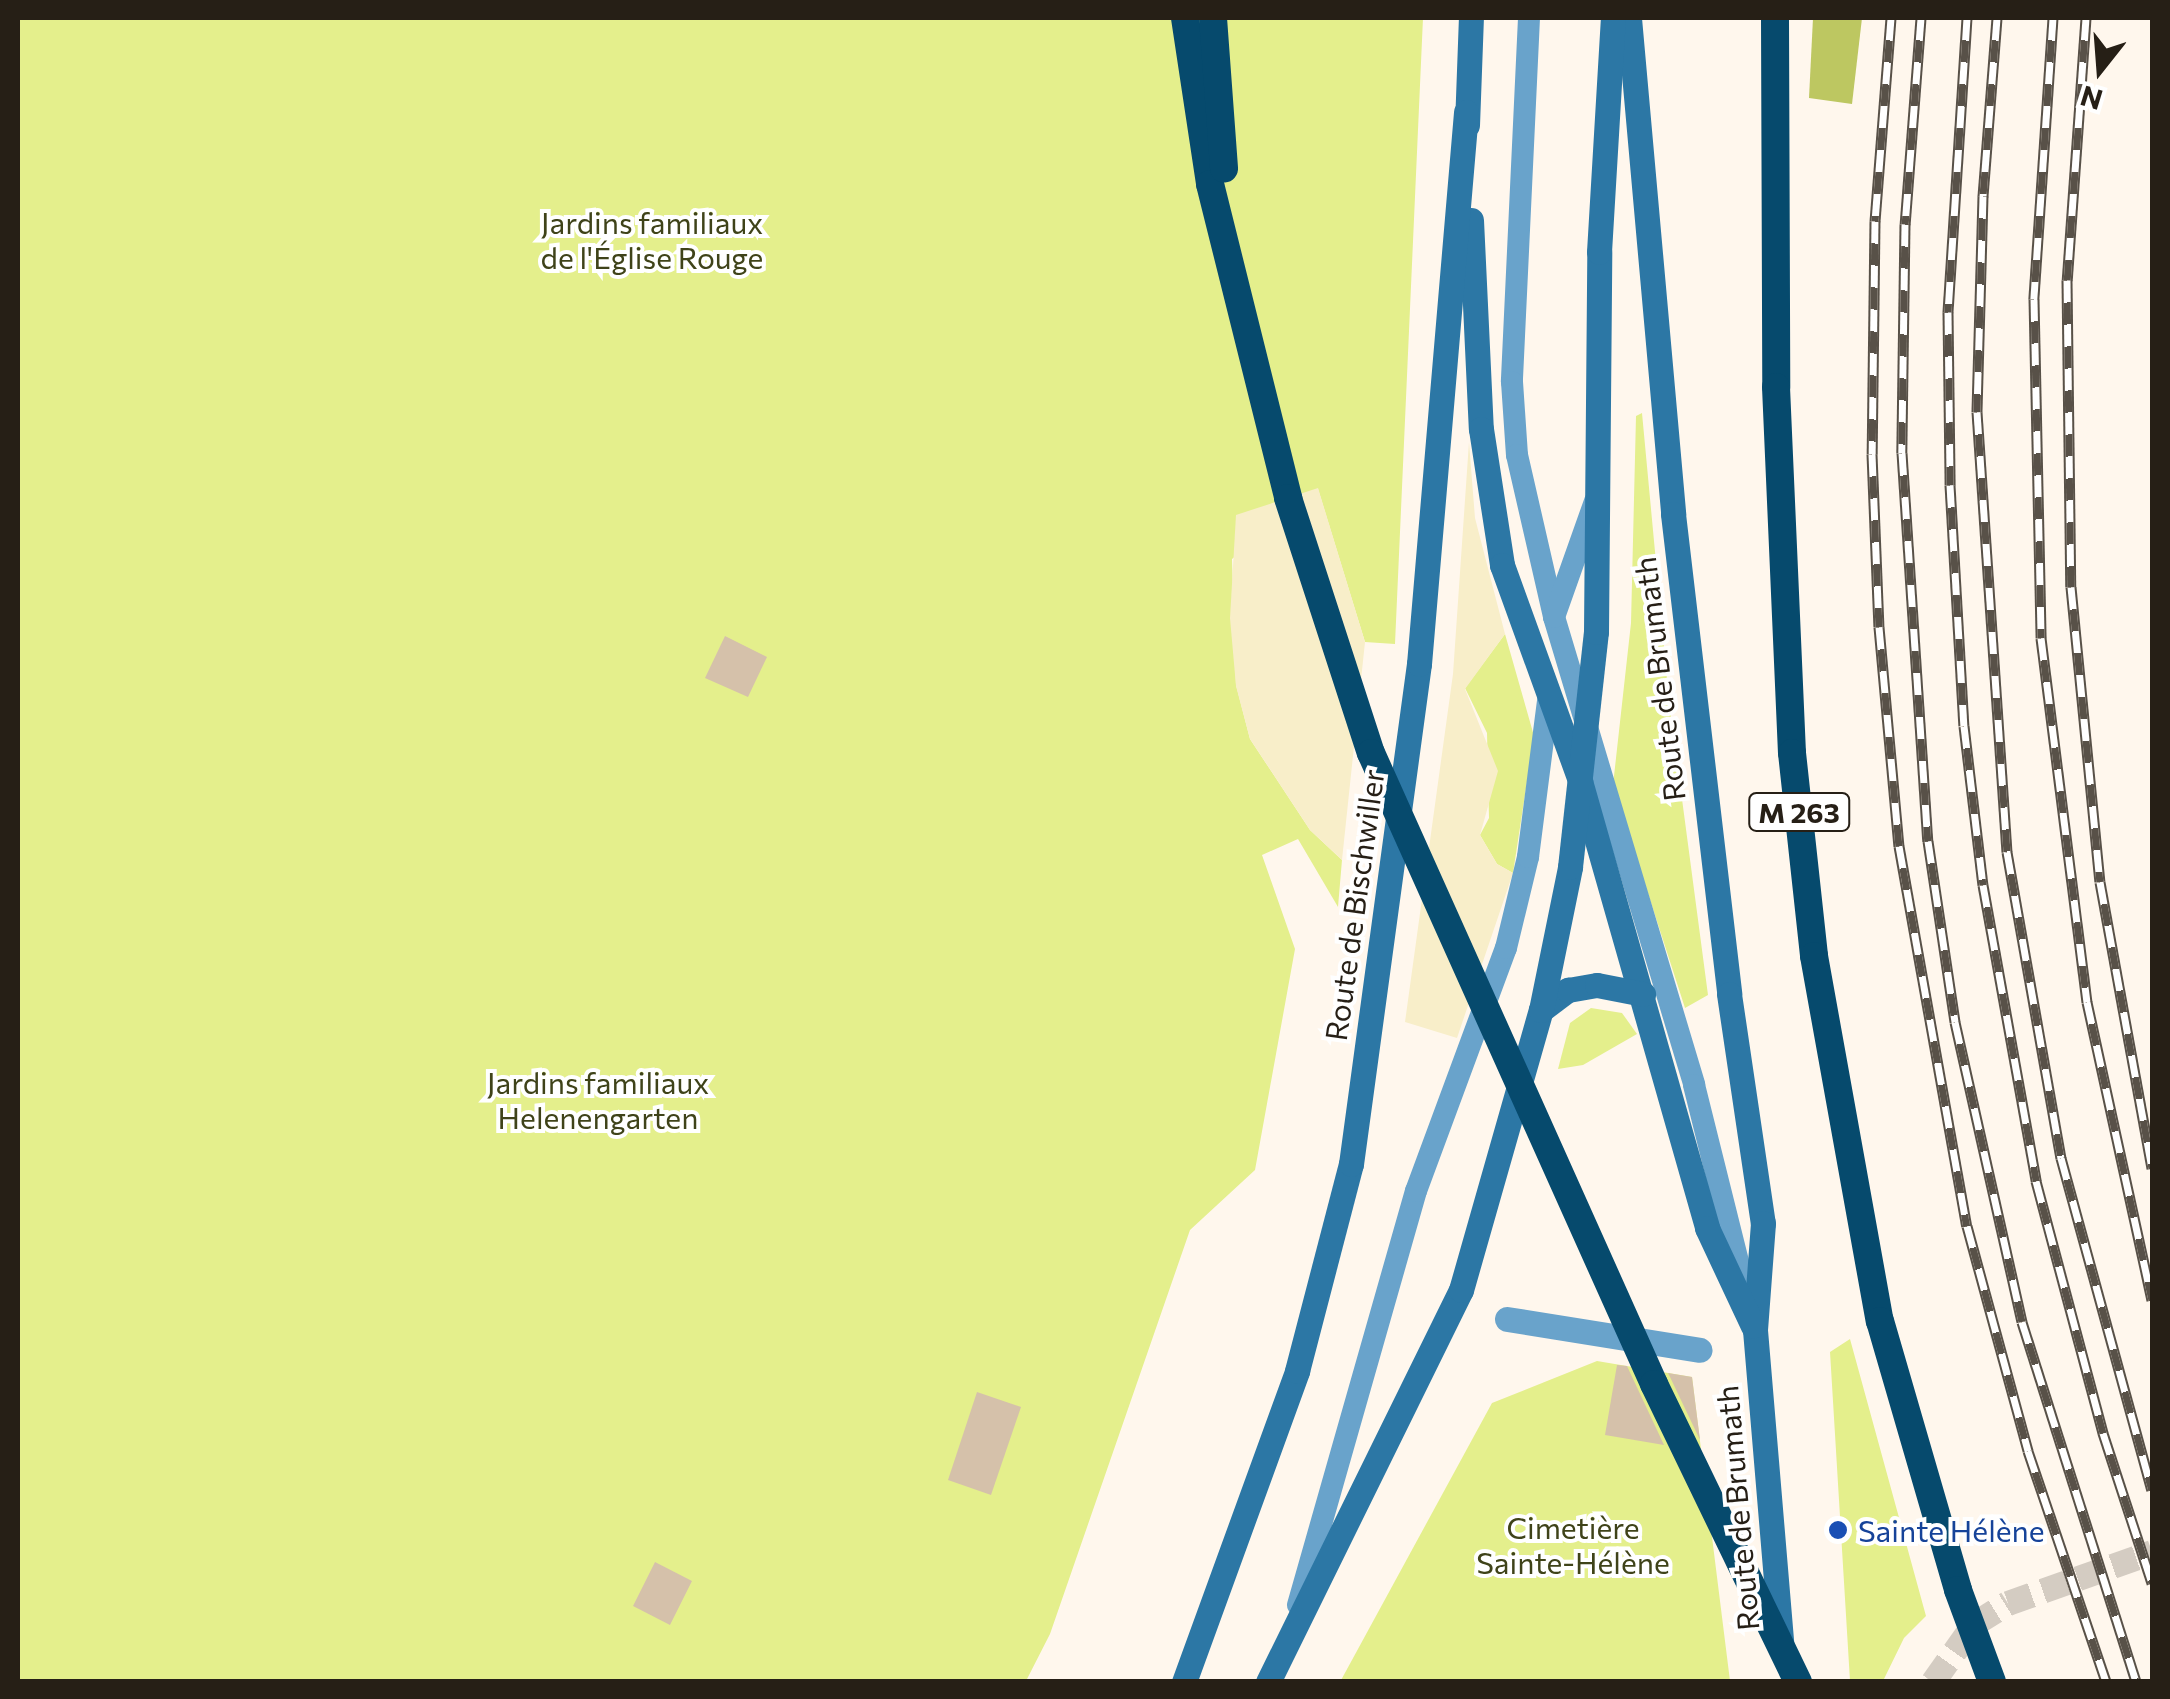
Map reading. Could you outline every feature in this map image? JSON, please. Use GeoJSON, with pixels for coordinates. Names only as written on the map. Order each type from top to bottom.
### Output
{"type":"FeatureCollection","features":[{"type":"Feature","properties":{"kind":"highway"},"geometry":{"type":"LineString","coordinates":[[1185,18],[1210,184],[1288,498],[1371,753],[1654,1384],[1798,1682]]}},
{"type":"Feature","properties":{"kind":"highway"},"geometry":{"type":"LineString","coordinates":[[1213,18],[1226,184],[1265,407]]}},
{"type":"Feature","properties":{"kind":"highway","name":"M 263"},"geometry":{"type":"LineString","coordinates":[[1775,18],[1776,406],[1792,752],[1814,956],[1880,1321],[1958,1590],[1992,1682]]}},
{"type":"Feature","properties":{"kind":"main road","name":"Route de Brumath"},"geometry":{"type":"LineString","coordinates":[[1471,18],[1466,112],[1481,430],[1492,516],[1580,782],[1708,1228],[1755,1330]]}},
{"type":"Feature","properties":{"kind":"main road","name":"Route de Brumath"},"geometry":{"type":"LineString","coordinates":[[1580,782],[1600,484],[1599,252],[1613,18]]}},
{"type":"Feature","properties":{"kind":"main road","name":"Route de Brumath"},"geometry":{"type":"LineString","coordinates":[[1628,18],[1673,514],[1763,1223],[1755,1330],[1783,1682]]}},
{"type":"Feature","properties":{"kind":"main road","name":"Route de Bischwiller"},"geometry":{"type":"LineString","coordinates":[[1184,1682],[1297,1371],[1351,1164],[1419,664],[1466,112]]}},
{"type":"Feature","properties":{"kind":"main road"},"geometry":{"type":"LineString","coordinates":[[1268,1682],[1461,1290],[1540,1010],[1580,782]]}},
{"type":"Feature","properties":{"kind":"main road"},"geometry":{"type":"LineString","coordinates":[[1540,1010],[1568,990],[1597,985],[1643,994]]}},
{"type":"Feature","properties":{"kind":"street"},"geometry":{"type":"LineString","coordinates":[[1507,1319],[1700,1350]]}},
{"type":"Feature","properties":{"kind":"lane"},"geometry":{"type":"LineString","coordinates":[[1530,18],[1512,382],[1517,454],[1554,617],[1694,1084],[1755,1330]]}},
{"type":"Feature","properties":{"kind":"lane"},"geometry":{"type":"LineString","coordinates":[[1287,1647],[1416,1191],[1506,948],[1528,857],[1554,617],[1600,484]]}},
{"type":"Feature","properties":{"kind":"green space","name":"Jardins familiaux Helenengarten"},"geometry":{"type":"Polygon","coordinates":[[[18,18],[1423,18],[1395,644],[1365,642],[1318,489],[1232,559],[1236,685],[1250,739],[1310,830],[1342,860],[1338,907],[1298,839],[1262,855],[1295,949],[1255,1170],[1190,1230],[1050,1634],[1026,1681],[18,1681],[18,18]]]}},
{"type":"Feature","properties":{"kind":"green space"},"geometry":{"type":"Polygon","coordinates":[[[1813,18],[1862,18],[1852,104],[1809,98],[1813,18]]]}},
{"type":"Feature","properties":{"kind":"green space"},"geometry":{"type":"Polygon","coordinates":[[[1642,413],[1669,701],[1708,995],[1685,1008],[1613,785],[1631,623],[1636,416],[1642,413]]]}},
{"type":"Feature","properties":{"kind":"green space"},"geometry":{"type":"Polygon","coordinates":[[[1505,634],[1534,736],[1513,873],[1497,864],[1480,835],[1489,818],[1487,733],[1465,688],[1505,634]]]}},
{"type":"Feature","properties":{"kind":"green space"},"geometry":{"type":"Polygon","coordinates":[[[1591,1008],[1622,1013],[1637,1034],[1583,1065],[1558,1069],[1570,1023],[1591,1008]]]}},
{"type":"Feature","properties":{"kind":"green space"},"geometry":{"type":"Polygon","coordinates":[[[1850,1339],[1926,1616],[1904,1638],[1883,1681],[1850,1681],[1830,1352],[1850,1339]]]}},
{"type":"Feature","properties":{"kind":"green space","name":"Cimetière Sainte-Hélène"},"geometry":{"type":"Polygon","coordinates":[[[1597,1361],[1692,1377],[1730,1681],[1340,1682],[1492,1403],[1597,1361]]]}},
{"type":"Feature","properties":{"kind":"sand"},"geometry":{"type":"Polygon","coordinates":[[[1469,442],[1475,518],[1505,634],[1465,689],[1498,771],[1480,835],[1497,864],[1513,873],[1457,1038],[1405,1022],[1453,674],[1469,442]]]}},
{"type":"Feature","properties":{"kind":"sand"},"geometry":{"type":"Polygon","coordinates":[[[1318,488],[1365,642],[1342,860],[1310,830],[1250,739],[1236,686],[1230,618],[1236,515],[1318,488]]]}},
{"type":"Feature","properties":{"kind":"building"},"geometry":{"type":"Polygon","coordinates":[[[725,636],[767,657],[748,697],[705,678],[725,636]]]}},
{"type":"Feature","properties":{"kind":"building"},"geometry":{"type":"Polygon","coordinates":[[[1617,1365],[1627,1366],[1664,1445],[1605,1435],[1617,1365]]]}},
{"type":"Feature","properties":{"kind":"building"},"geometry":{"type":"Polygon","coordinates":[[[1668,1373],[1692,1377],[1700,1440],[1670,1377],[1668,1373]]]}},
{"type":"Feature","properties":{"kind":"building"},"geometry":{"type":"Polygon","coordinates":[[[977,1392],[1021,1407],[991,1495],[948,1480],[977,1392]]]}},
{"type":"Feature","properties":{"kind":"building"},"geometry":{"type":"Polygon","coordinates":[[[655,1562],[692,1581],[670,1625],[633,1606],[655,1562]]]}},
{"type":"Feature","properties":{"kind":"tunnel"},"geometry":{"type":"LineString","coordinates":[[1933,1682],[1974,1624],[2008,1603],[2152,1552]]}},
{"type":"Feature","properties":{"kind":"railway"},"geometry":{"type":"LineString","coordinates":[[1891,18],[1875,221],[1872,454],[1879,627],[1899,846],[1967,1226],[2028,1451],[2106,1682]]}},
{"type":"Feature","properties":{"kind":"railway"},"geometry":{"type":"LineString","coordinates":[[1921,18],[1905,224],[1902,453],[1928,841],[1955,1022],[2022,1322],[2136,1682]]}},
{"type":"Feature","properties":{"kind":"railway"},"geometry":{"type":"LineString","coordinates":[[1967,18],[1948,312],[1950,485],[1964,726],[1983,885],[2036,1181],[2103,1433],[2152,1583]]}},
{"type":"Feature","properties":{"kind":"railway"},"geometry":{"type":"LineString","coordinates":[[1997,18],[1983,196],[1977,412],[2007,852],[2061,1158],[2152,1490]]}},
{"type":"Feature","properties":{"kind":"railway"},"geometry":{"type":"LineString","coordinates":[[2053,18],[2034,299],[2041,638],[2087,1002],[2152,1300]]}},
{"type":"Feature","properties":{"kind":"railway"},"geometry":{"type":"LineString","coordinates":[[2086,18],[2067,280],[2071,587],[2100,882],[2152,1168]]}},
{"type":"Feature","properties":{"kind":"place","name":"Sainte Hélène"},"geometry":{"type":"Point","coordinates":[1838,1530]}},
{"type":"Feature","properties":{"kind":"park label","name":"Jardins familiaux de l'Église Rouge"},"geometry":{"type":"Point","coordinates":[652,239]}}]}
